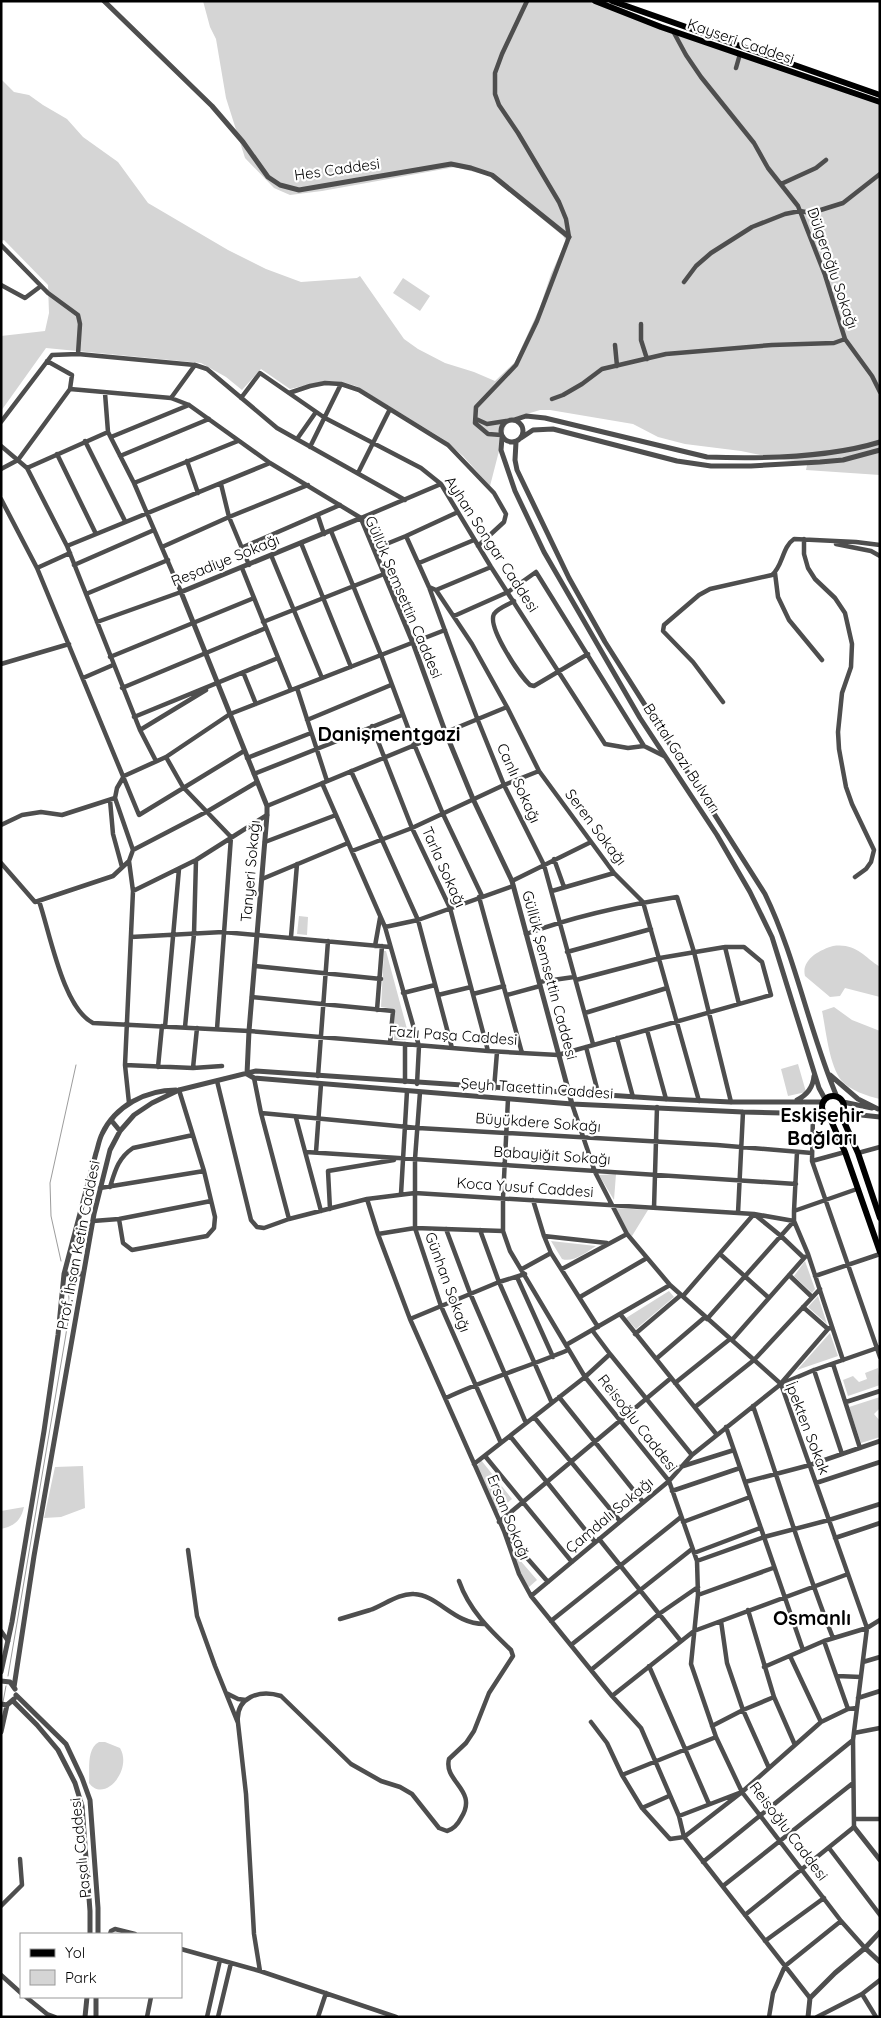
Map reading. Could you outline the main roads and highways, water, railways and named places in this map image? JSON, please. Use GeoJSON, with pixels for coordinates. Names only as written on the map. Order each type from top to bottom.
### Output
{"type":"FeatureCollection","features":[{"type":"Feature","properties":{"kind":"main road","name":"Kayseri Caddesi"},"geometry":{"type":"LineString","coordinates":[[595,1],[673,31],[880,102]]}},
{"type":"Feature","properties":{"kind":"main road","name":"Kayseri Caddesi"},"geometry":{"type":"LineString","coordinates":[[612,1],[880,96]]}},
{"type":"Feature","properties":{"kind":"main road"},"geometry":{"type":"LineString","coordinates":[[880,1218],[842,1114],[843,1102],[837,1097],[824,1100],[823,1108],[845,1152],[880,1253]]}},
{"type":"Feature","properties":{"kind":"main road"},"geometry":{"type":"LineString","coordinates":[[828,1115],[834,1118],[842,1114]]}},
{"type":"Feature","properties":{"kind":"waterway"},"geometry":{"type":"LineString","coordinates":[[61,1261],[51,1216],[50,1183],[76,1065]]}},
{"type":"Feature","properties":{"kind":"waterway"},"geometry":{"type":"LineString","coordinates":[[8,1676],[70,1309],[68,1289]]}},
{"type":"Feature","properties":{"kind":"waterway"},"geometry":{"type":"LineString","coordinates":[[3,1702],[6,1686]]}},
{"type":"Feature","properties":{"kind":"district","name":"Danişmentgazi"},"geometry":{"type":"Point","coordinates":[389,733]}},
{"type":"Feature","properties":{"kind":"district","name":"Eskişehir Bağları"},"geometry":{"type":"Point","coordinates":[822,1126]}},
{"type":"Feature","properties":{"kind":"district","name":"Osmanlı"},"geometry":{"type":"Point","coordinates":[812,1617]}}]}
